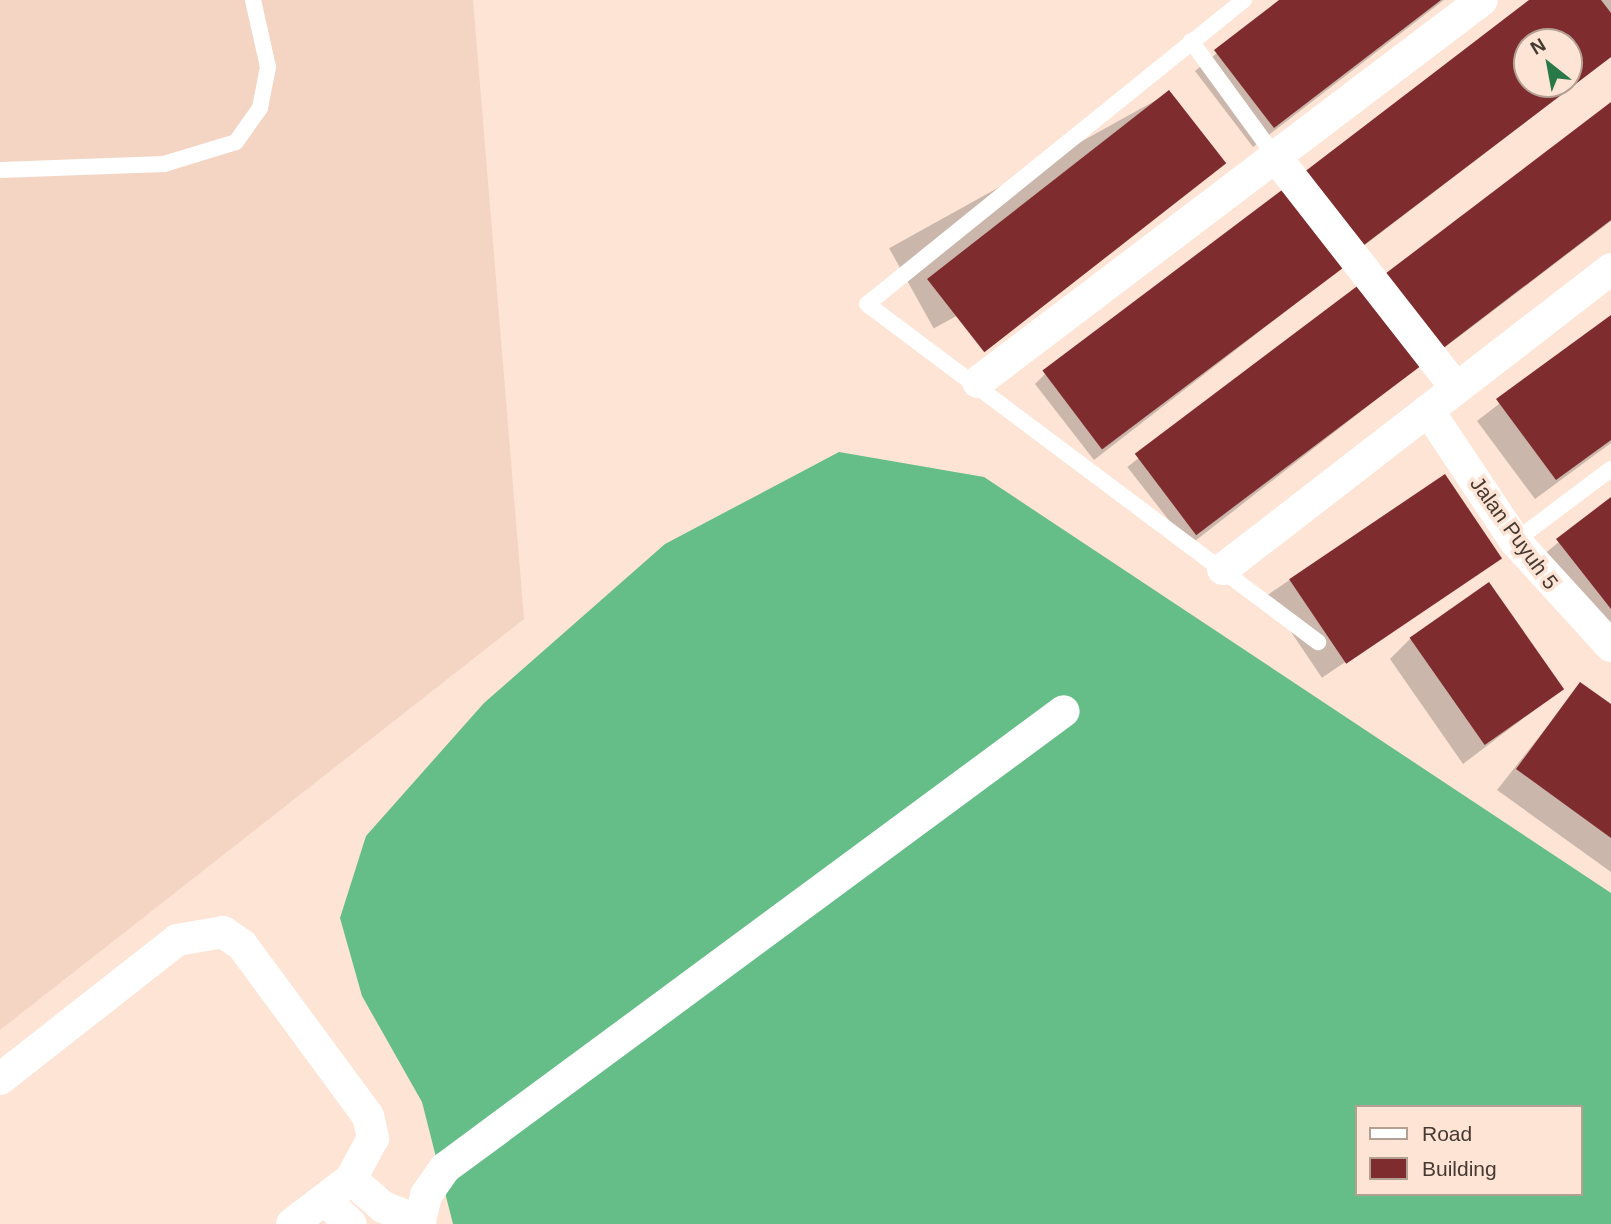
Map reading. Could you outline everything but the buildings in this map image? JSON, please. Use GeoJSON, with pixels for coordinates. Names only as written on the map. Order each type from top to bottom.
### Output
{"type":"FeatureCollection","features":[{"type":"Feature","properties":{"kind":"street"},"geometry":{"type":"LineString","coordinates":[[978,382],[1274,155],[1482,0]]}},
{"type":"Feature","properties":{"kind":"street"},"geometry":{"type":"LineString","coordinates":[[1274,155],[1457,388]]}},
{"type":"Feature","properties":{"kind":"street"},"geometry":{"type":"LineString","coordinates":[[1223,569],[1611,269]]}},
{"type":"Feature","properties":{"kind":"street","name":"Jalan Puyuh 5"},"geometry":{"type":"LineString","coordinates":[[1428,410],[1516,541],[1611,646]]}},
{"type":"Feature","properties":{"kind":"street"},"geometry":{"type":"LineString","coordinates":[[351,1179],[383,1207],[420,1223],[426,1195],[445,1168],[1064,711]]}},
{"type":"Feature","properties":{"kind":"street"},"geometry":{"type":"LineString","coordinates":[[0,1079],[177,940],[223,932],[242,945],[368,1116],[373,1138],[351,1179],[292,1224]]}},
{"type":"Feature","properties":{"kind":"street"},"geometry":{"type":"LineString","coordinates":[[325,1200],[351,1224]]}},
{"type":"Feature","properties":{"kind":"lane"},"geometry":{"type":"LineString","coordinates":[[0,170],[164,164],[236,142],[260,108],[268,67],[253,0]]}},
{"type":"Feature","properties":{"kind":"lane"},"geometry":{"type":"LineString","coordinates":[[1244,0],[867,304],[978,382],[1318,642]]}},
{"type":"Feature","properties":{"kind":"lane"},"geometry":{"type":"LineString","coordinates":[[1191,41],[1274,155]]}},
{"type":"Feature","properties":{"kind":"lane"},"geometry":{"type":"LineString","coordinates":[[1516,541],[1611,469]]}},
{"type":"Feature","properties":{"kind":"shaded area"},"geometry":{"type":"Polygon","coordinates":[[[0,0],[473,0],[524,619],[0,1030],[0,0]]]}},
{"type":"Feature","properties":{"kind":"green space"},"geometry":{"type":"Polygon","coordinates":[[[839,452],[984,477],[1611,893],[1611,1224],[453,1224],[422,1102],[362,996],[340,918],[366,836],[484,703],[665,544],[839,452]]]}}]}
